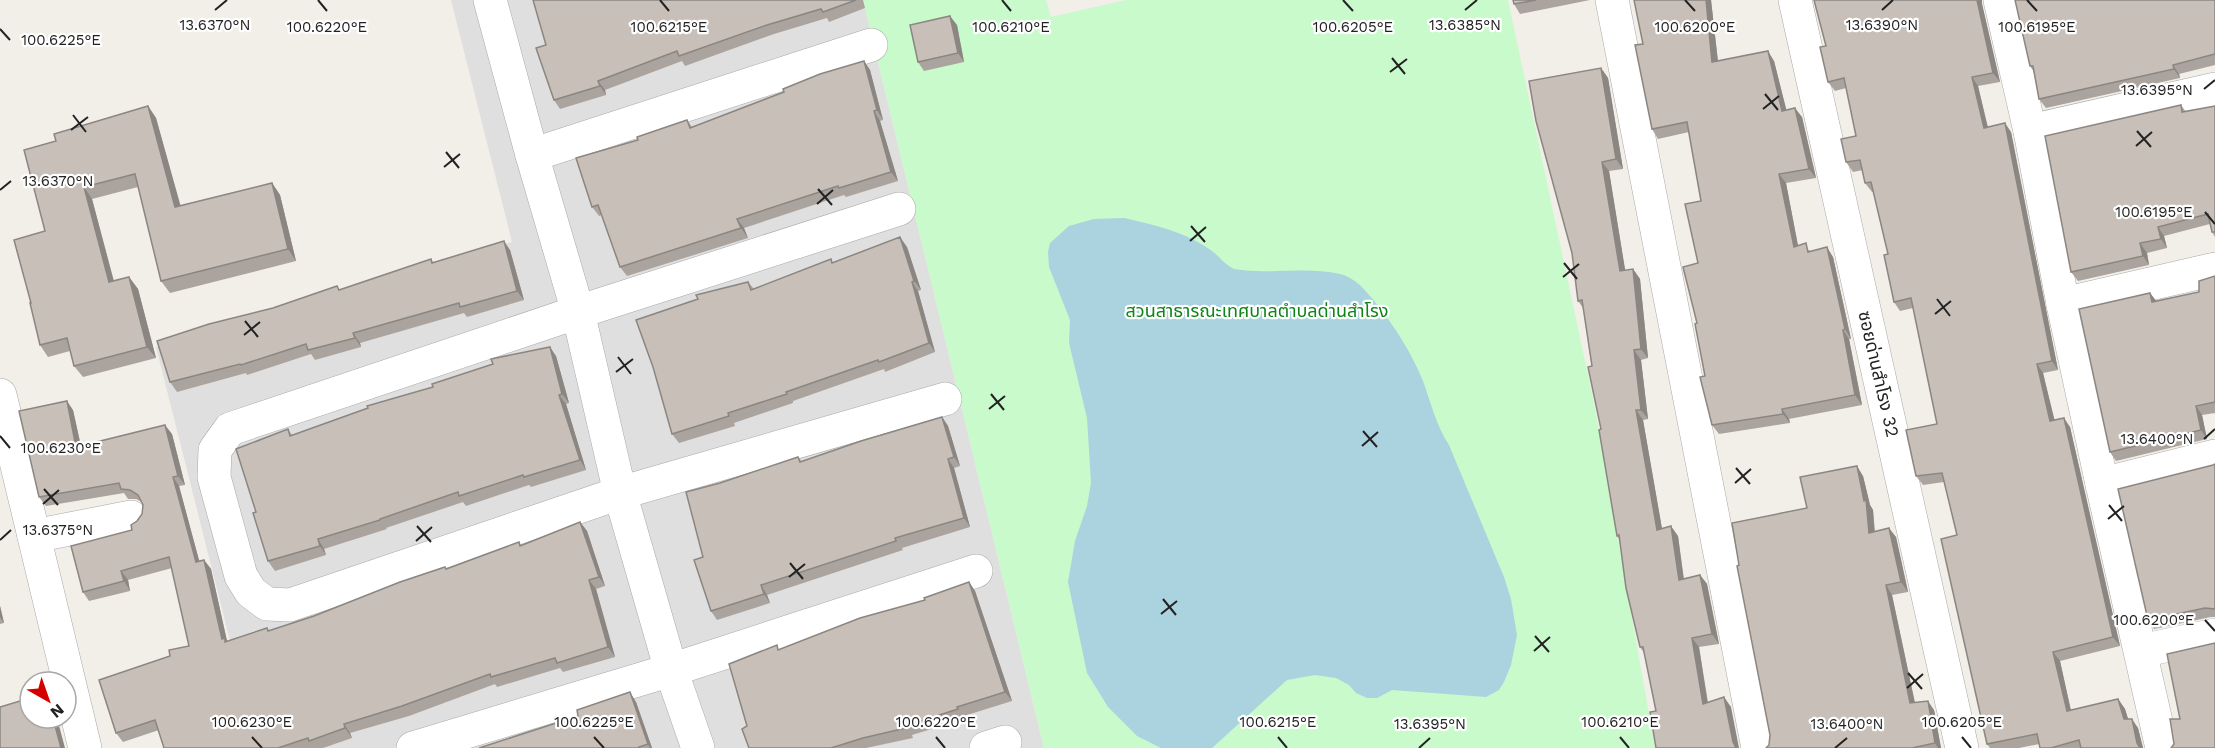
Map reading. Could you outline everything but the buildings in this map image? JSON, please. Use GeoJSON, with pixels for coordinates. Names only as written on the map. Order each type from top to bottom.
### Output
{"type":"FeatureCollection","features":[{"type":"Feature","properties":{"kind":"street"},"geometry":{"type":"LineString","coordinates":[[490,0],[578,312],[620,493],[671,670],[698,748]]}},
{"type":"Feature","properties":{"kind":"street"},"geometry":{"type":"LineString","coordinates":[[1612,0],[1758,748]]}},
{"type":"Feature","properties":{"kind":"street","name":"ซอยด่านสำโรง 32"},"geometry":{"type":"LineString","coordinates":[[1795,0],[1962,748]]}},
{"type":"Feature","properties":{"kind":"street"},"geometry":{"type":"LineString","coordinates":[[2000,0],[2030,131],[2063,304],[2162,748]]}},
{"type":"Feature","properties":{"kind":"street"},"geometry":{"type":"LineString","coordinates":[[532,155],[871,45]]}},
{"type":"Feature","properties":{"kind":"street"},"geometry":{"type":"LineString","coordinates":[[2030,131],[2215,89]]}},
{"type":"Feature","properties":{"kind":"street"},"geometry":{"type":"LineString","coordinates":[[899,209],[578,312],[230,429],[215,450],[214,477],[241,576],[251,592],[267,604],[290,605],[620,493],[945,399]]}},
{"type":"Feature","properties":{"kind":"street"},"geometry":{"type":"LineString","coordinates":[[2063,304],[2215,269]]}},
{"type":"Feature","properties":{"kind":"street"},"geometry":{"type":"LineString","coordinates":[[0,394],[7,451],[34,536],[85,748]]}},
{"type":"Feature","properties":{"kind":"street"},"geometry":{"type":"LineString","coordinates":[[2102,484],[2215,456]]}},
{"type":"Feature","properties":{"kind":"street"},"geometry":{"type":"LineString","coordinates":[[34,536],[131,517]]}},
{"type":"Feature","properties":{"kind":"street"},"geometry":{"type":"LineString","coordinates":[[413,748],[671,670],[976,571]]}},
{"type":"Feature","properties":{"kind":"street"},"geometry":{"type":"LineString","coordinates":[[2141,651],[2215,634]]}},
{"type":"Feature","properties":{"kind":"shaded area"},"geometry":{"type":"Polygon","coordinates":[[[451,0],[863,0],[1044,748],[257,748],[156,347],[512,242],[451,0]]]}},
{"type":"Feature","properties":{"kind":"green space","name":"สวนสาธารณะเทศบาลตำบลด่านสำโรง"},"geometry":{"type":"Polygon","coordinates":[[[863,0],[1046,0],[1051,17],[1126,0],[1508,0],[1595,408],[1655,748],[1044,748],[863,0]]]}},
{"type":"Feature","properties":{"kind":"water"},"geometry":{"type":"Polygon","coordinates":[[[1124,218],[1192,239],[1212,251],[1234,269],[1313,271],[1346,276],[1360,285],[1375,302],[1402,340],[1418,370],[1437,422],[1449,445],[1504,577],[1511,599],[1517,635],[1511,665],[1499,690],[1486,697],[1392,690],[1377,698],[1367,698],[1336,678],[1315,675],[1287,680],[1212,748],[1161,748],[1137,736],[1108,707],[1087,673],[1068,582],[1075,541],[1087,506],[1091,483],[1087,418],[1069,343],[1070,320],[1049,267],[1048,252],[1050,243],[1069,226],[1094,219],[1124,218]]]}}]}
